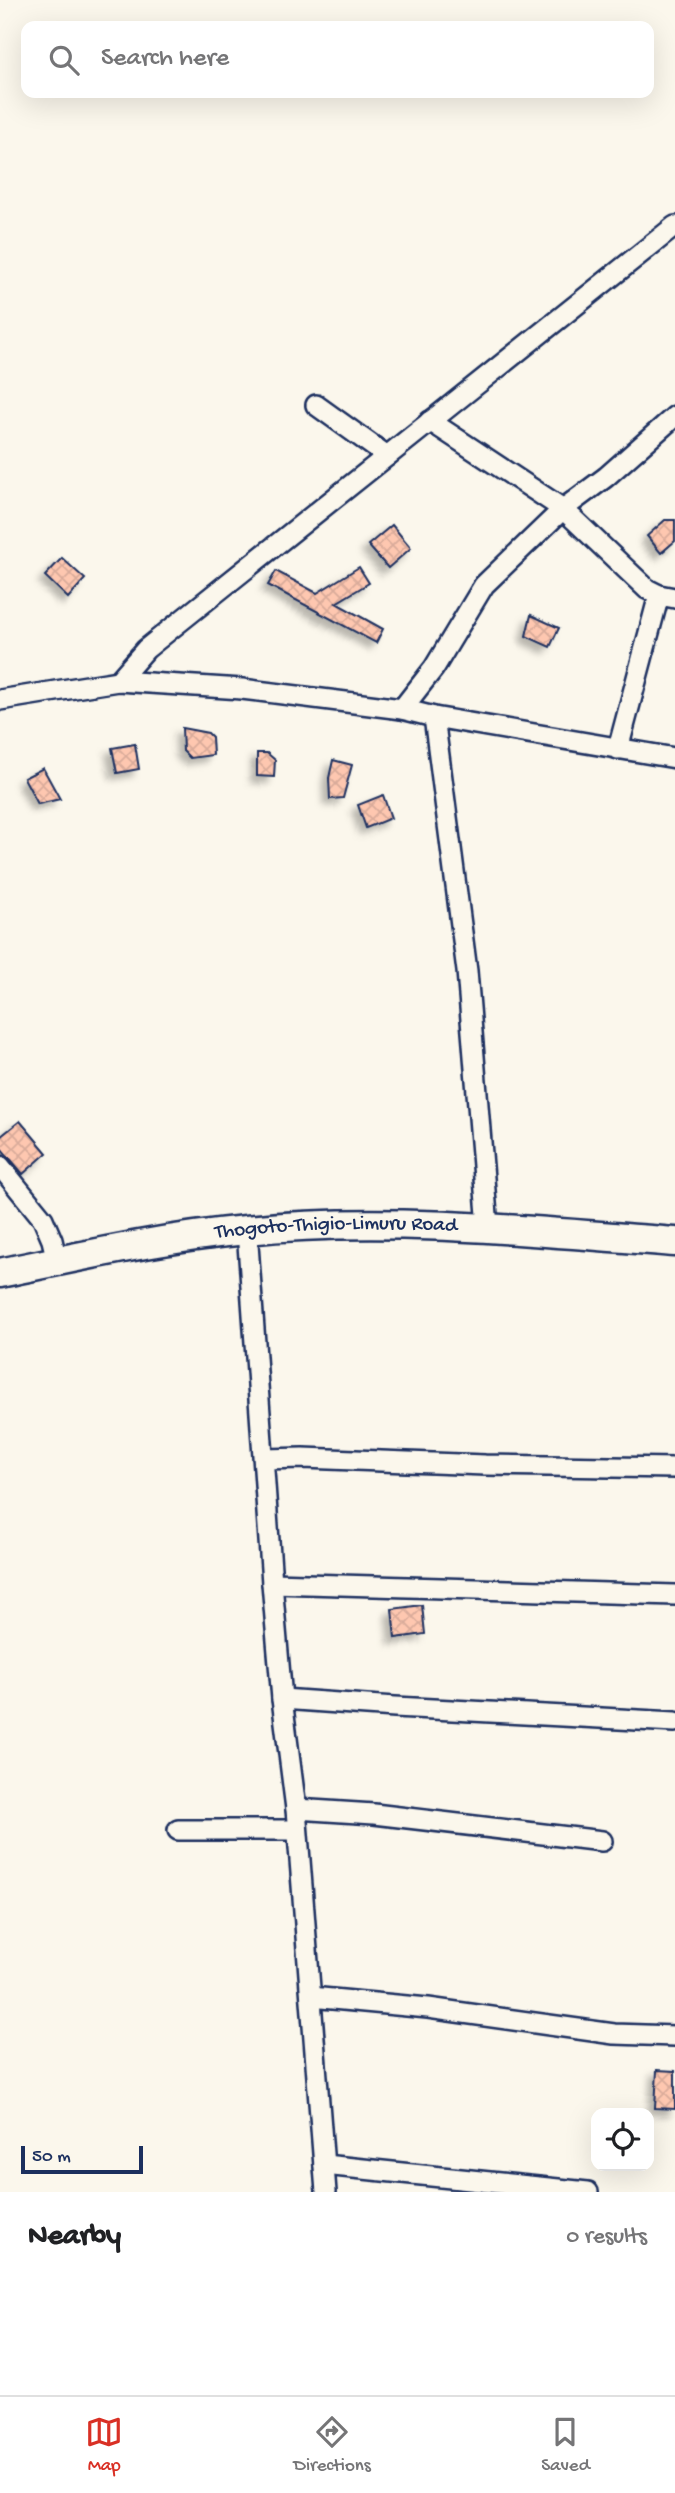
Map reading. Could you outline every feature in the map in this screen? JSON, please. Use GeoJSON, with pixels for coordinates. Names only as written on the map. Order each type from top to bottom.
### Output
{"type":"FeatureCollection","features":[{"type":"Feature","properties":{"kind":"highway","name":"Thogoto-Thigio-Limuru Road"},"geometry":{"type":"LineString","coordinates":[[0,1272],[143,1242],[247,1230],[397,1224],[488,1227],[675,1242]]}},
{"type":"Feature","properties":{"kind":"street"},"geometry":{"type":"LineString","coordinates":[[118,681],[146,649],[674,230]]}},
{"type":"Feature","properties":{"kind":"street"},"geometry":{"type":"LineString","coordinates":[[316,405],[387,456]]}},
{"type":"Feature","properties":{"kind":"street"},"geometry":{"type":"LineString","coordinates":[[402,709],[434,667],[484,585],[563,509],[606,477],[675,416]]}},
{"type":"Feature","properties":{"kind":"street"},"geometry":{"type":"LineString","coordinates":[[430,421],[563,509],[643,586],[667,596],[618,749]]}},
{"type":"Feature","properties":{"kind":"street"},"geometry":{"type":"LineString","coordinates":[[0,700],[118,681],[242,689],[402,709],[434,717],[675,758]]}},
{"type":"Feature","properties":{"kind":"street"},"geometry":{"type":"LineString","coordinates":[[434,717],[467,971],[488,1227]]}},
{"type":"Feature","properties":{"kind":"street"},"geometry":{"type":"LineString","coordinates":[[0,1166],[43,1219],[57,1261]]}},
{"type":"Feature","properties":{"kind":"street"},"geometry":{"type":"LineString","coordinates":[[247,1230],[272,1583],[282,1699],[296,1809],[326,2192]]}},
{"type":"Feature","properties":{"kind":"street"},"geometry":{"type":"LineString","coordinates":[[264,1459],[675,1468]]}},
{"type":"Feature","properties":{"kind":"street"},"geometry":{"type":"LineString","coordinates":[[272,1583],[675,1595]]}},
{"type":"Feature","properties":{"kind":"street"},"geometry":{"type":"LineString","coordinates":[[282,1699],[675,1722]]}},
{"type":"Feature","properties":{"kind":"street"},"geometry":{"type":"LineString","coordinates":[[296,1809],[374,1814],[602,1841]]}},
{"type":"Feature","properties":{"kind":"street"},"geometry":{"type":"LineString","coordinates":[[178,1830],[297,1830]]}},
{"type":"Feature","properties":{"kind":"street"},"geometry":{"type":"LineString","coordinates":[[311,1997],[428,2008],[614,2034],[675,2036]]}},
{"type":"Feature","properties":{"kind":"street"},"geometry":{"type":"LineString","coordinates":[[324,2165],[588,2192]]}},
{"type":"Feature","properties":{"kind":"building"},"geometry":{"type":"Polygon","coordinates":[[[665,520],[675,520],[675,541],[661,553],[647,536],[665,520]]]}},
{"type":"Feature","properties":{"kind":"building"},"geometry":{"type":"Polygon","coordinates":[[[392,525],[411,548],[388,568],[368,545],[392,525]]]}},
{"type":"Feature","properties":{"kind":"building"},"geometry":{"type":"Polygon","coordinates":[[[62,558],[85,579],[68,598],[45,576],[62,558]]]}},
{"type":"Feature","properties":{"kind":"building"},"geometry":{"type":"Polygon","coordinates":[[[359,567],[369,583],[336,603],[383,629],[376,643],[268,585],[276,571],[317,593],[359,567]]]}},
{"type":"Feature","properties":{"kind":"building"},"geometry":{"type":"Polygon","coordinates":[[[531,615],[559,628],[550,647],[526,636],[531,615]]]}},
{"type":"Feature","properties":{"kind":"building"},"geometry":{"type":"Polygon","coordinates":[[[182,728],[208,733],[212,737],[213,755],[190,758],[183,751],[182,728]]]}},
{"type":"Feature","properties":{"kind":"building"},"geometry":{"type":"Polygon","coordinates":[[[135,744],[139,769],[117,773],[112,748],[135,744]]]}},
{"type":"Feature","properties":{"kind":"building"},"geometry":{"type":"Polygon","coordinates":[[[257,753],[267,753],[275,760],[274,777],[257,776],[257,753]]]}},
{"type":"Feature","properties":{"kind":"building"},"geometry":{"type":"Polygon","coordinates":[[[333,760],[352,765],[343,798],[330,799],[329,778],[333,760]]]}},
{"type":"Feature","properties":{"kind":"building"},"geometry":{"type":"Polygon","coordinates":[[[43,768],[60,799],[38,804],[24,778],[43,768]]]}},
{"type":"Feature","properties":{"kind":"building"},"geometry":{"type":"Polygon","coordinates":[[[383,795],[391,818],[366,828],[358,805],[383,795]]]}},
{"type":"Feature","properties":{"kind":"building"},"geometry":{"type":"Polygon","coordinates":[[[20,1121],[47,1153],[23,1174],[0,1147],[0,1137],[20,1121]]]}},
{"type":"Feature","properties":{"kind":"building"},"geometry":{"type":"Polygon","coordinates":[[[422,1605],[425,1634],[395,1638],[392,1609],[422,1605]]]}},
{"type":"Feature","properties":{"kind":"building"},"geometry":{"type":"Polygon","coordinates":[[[657,2070],[675,2071],[675,2109],[655,2108],[657,2070]]]}}]}
